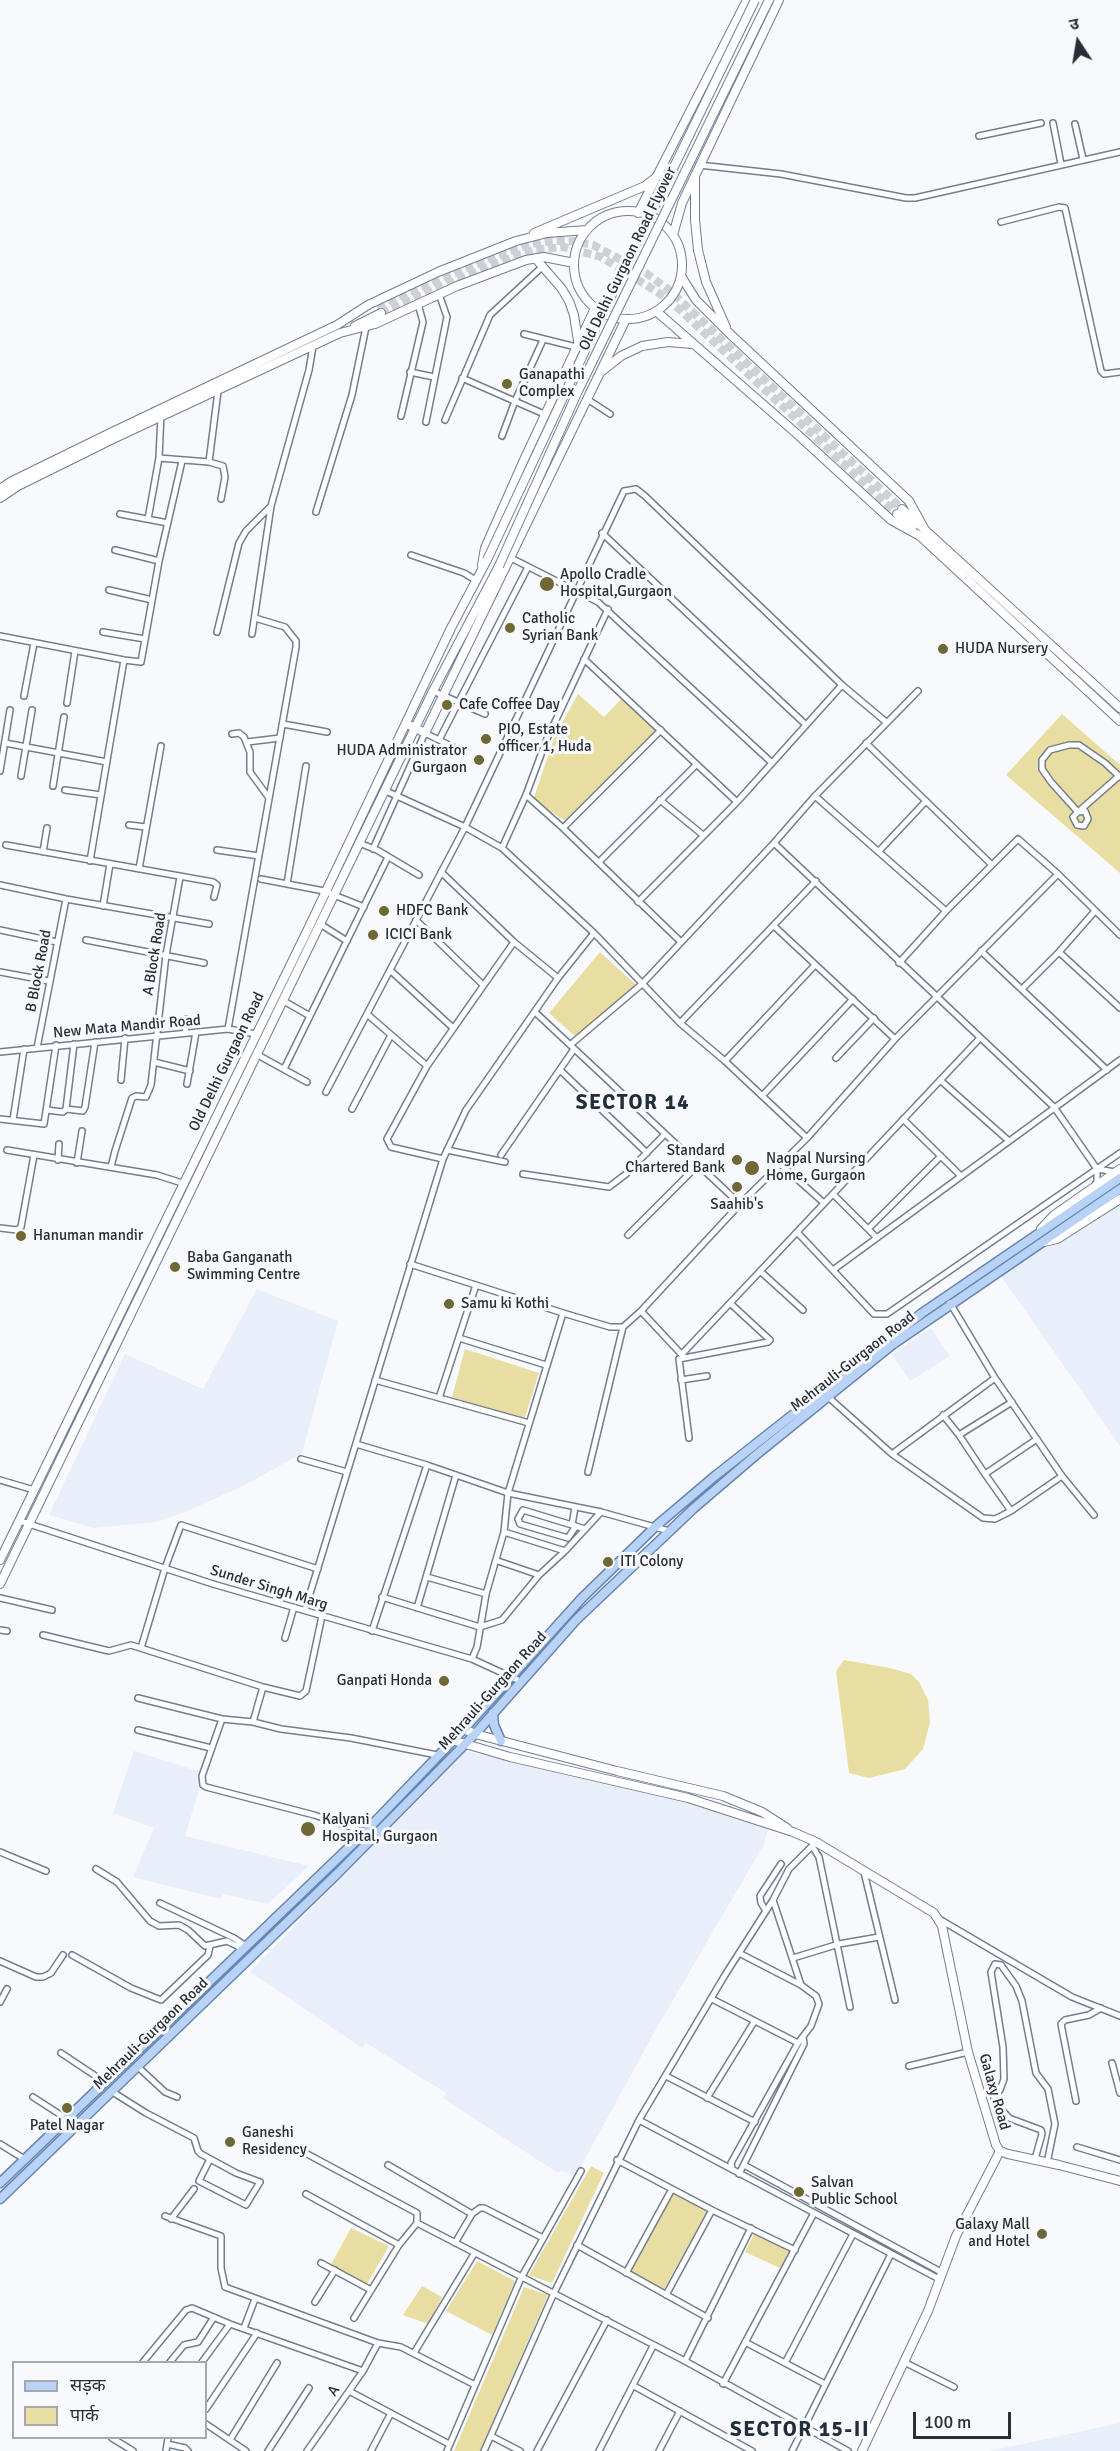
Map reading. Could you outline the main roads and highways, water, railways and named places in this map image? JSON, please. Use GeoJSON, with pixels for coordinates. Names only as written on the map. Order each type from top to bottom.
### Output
{"type":"FeatureCollection","features":[{"type":"Feature","properties":{"kind":"main road"},"geometry":{"type":"LineString","coordinates":[[638,213],[747,0]]}},
{"type":"Feature","properties":{"kind":"main road","name":"Old Delhi Gurgaon Road Flyover"},"geometry":{"type":"LineString","coordinates":[[478,578],[593,332],[755,0]]}},
{"type":"Feature","properties":{"kind":"main road","name":"Old Delhi Gurgaon Road Flyover"},"geometry":{"type":"LineString","coordinates":[[433,691],[499,566],[578,391],[769,0]]}},
{"type":"Feature","properties":{"kind":"main road"},"geometry":{"type":"LineString","coordinates":[[673,235],[678,211],[779,0]]}},
{"type":"Feature","properties":{"kind":"main road"},"geometry":{"type":"LineString","coordinates":[[697,169],[696,237],[700,264],[729,333]]}},
{"type":"Feature","properties":{"kind":"main road"},"geometry":{"type":"LineString","coordinates":[[0,498],[18,486],[161,413],[218,391],[313,346],[368,305],[438,272],[645,186],[657,177]]}},
{"type":"Feature","properties":{"kind":"main road"},"geometry":{"type":"LineString","coordinates":[[615,213],[638,213],[654,218],[673,235],[682,260],[681,276],[672,297],[656,311],[639,318],[626,319],[606,315],[595,308],[578,287],[574,263],[577,247],[587,230],[603,217],[615,213]]}},
{"type":"Feature","properties":{"kind":"main road"},"geometry":{"type":"LineString","coordinates":[[516,241],[547,233],[587,230]]}},
{"type":"Feature","properties":{"kind":"main road"},"geometry":{"type":"LineString","coordinates":[[338,329],[366,327],[439,294],[526,260],[553,258],[574,263]]}},
{"type":"Feature","properties":{"kind":"main road"},"geometry":{"type":"LineString","coordinates":[[536,259],[562,289],[568,301],[574,315],[577,345]]}},
{"type":"Feature","properties":{"kind":"main road"},"geometry":{"type":"LineString","coordinates":[[681,276],[696,300],[729,333],[909,501],[923,533]]}},
{"type":"Feature","properties":{"kind":"main road"},"geometry":{"type":"LineString","coordinates":[[478,578],[489,539],[544,414],[595,308]]}},
{"type":"Feature","properties":{"kind":"main road"},"geometry":{"type":"LineString","coordinates":[[0,489],[12,481],[379,310]]}},
{"type":"Feature","properties":{"kind":"main road"},"geometry":{"type":"LineString","coordinates":[[656,311],[891,520],[923,533],[1120,721]]}},
{"type":"Feature","properties":{"kind":"main road"},"geometry":{"type":"LineString","coordinates":[[406,724],[425,733],[626,319]]}},
{"type":"Feature","properties":{"kind":"main road"},"geometry":{"type":"LineString","coordinates":[[598,376],[606,367],[633,349],[668,342],[694,344]]}},
{"type":"Feature","properties":{"kind":"main road"},"geometry":{"type":"LineString","coordinates":[[899,511],[1120,708]]}},
{"type":"Feature","properties":{"kind":"main road","name":"Old Delhi Gurgaon Road"},"geometry":{"type":"LineString","coordinates":[[0,1584],[124,1328],[256,1034],[451,628],[478,578]]}},
{"type":"Feature","properties":{"kind":"main road","name":"Old Delhi Gurgaon Road"},"geometry":{"type":"LineString","coordinates":[[224,1107],[256,1054],[433,691]]}},
{"type":"Feature","properties":{"kind":"main road"},"geometry":{"type":"LineString","coordinates":[[1115,1192],[1057,1239],[1039,1239],[1051,1218],[1119,1173]]}},
{"type":"Feature","properties":{"kind":"main road","name":"Mehrauli-Gurgaon Road"},"geometry":{"type":"LineString","coordinates":[[0,2199],[87,2115],[108,2087],[365,1832],[464,1729],[582,1598],[656,1526],[890,1342],[1039,1239],[1115,1192],[1119,1173]]}},
{"type":"Feature","properties":{"kind":"main road","name":"Old Delhi Gurgaon Road"},"geometry":{"type":"LineString","coordinates":[[0,1560],[116,1324],[188,1185]]}},
{"type":"Feature","properties":{"kind":"main road","name":"Mehrauli-Gurgaon Road"},"geometry":{"type":"LineString","coordinates":[[0,2183],[79,2109],[137,2066],[249,1947],[338,1873],[475,1734],[576,1620],[669,1531],[825,1394]]}},
{"type":"Feature","properties":{"kind":"main road"},"geometry":{"type":"LineString","coordinates":[[493,1713],[494,1725],[501,1741]]}},
{"type":"Feature","properties":{"kind":"main road"},"geometry":{"type":"LineString","coordinates":[[464,1729],[501,1741],[723,1796],[762,1812],[793,1832]]}},
{"type":"Feature","properties":{"kind":"main road"},"geometry":{"type":"LineString","coordinates":[[452,1740],[464,1745],[688,1798],[793,1832]]}},
{"type":"Feature","properties":{"kind":"main road","name":"Galaxy Road"},"geometry":{"type":"LineString","coordinates":[[793,1832],[939,1918],[968,2052],[993,2139],[1000,2151],[1120,2181]]}},
{"type":"Feature","properties":{"kind":"main road"},"geometry":{"type":"LineString","coordinates":[[79,2109],[87,2115]]}},
{"type":"Feature","properties":{"kind":"main road"},"geometry":{"type":"LineString","coordinates":[[862,2451],[928,2311],[956,2236],[1000,2151]]}},
{"type":"Feature","properties":{"kind":"tunnel"},"geometry":{"type":"LineString","coordinates":[[377,306],[526,245],[551,241],[573,241],[593,245],[646,273],[668,289],[902,509]]}},
{"type":"Feature","properties":{"kind":"tunnel"},"geometry":{"type":"LineString","coordinates":[[381,313],[487,267],[533,250],[564,247],[601,257],[662,295],[680,310],[897,514]]}},
{"type":"Feature","properties":{"kind":"place","name":"Ganapathi Complex"},"geometry":{"type":"Point","coordinates":[507,384]}},
{"type":"Feature","properties":{"kind":"place","name":"Apollo Cradle Hospital,Gurgaon"},"geometry":{"type":"Point","coordinates":[547,584]}},
{"type":"Feature","properties":{"kind":"place","name":"Catholic Syrian Bank"},"geometry":{"type":"Point","coordinates":[510,628]}},
{"type":"Feature","properties":{"kind":"place","name":"HUDA Nursery"},"geometry":{"type":"Point","coordinates":[943,649]}},
{"type":"Feature","properties":{"kind":"place","name":"Cafe Coffee Day"},"geometry":{"type":"Point","coordinates":[447,705]}},
{"type":"Feature","properties":{"kind":"place","name":"PIO, Estate officer 1, Huda"},"geometry":{"type":"Point","coordinates":[486,739]}},
{"type":"Feature","properties":{"kind":"place","name":"HUDA Administrator Gurgaon"},"geometry":{"type":"Point","coordinates":[479,760]}},
{"type":"Feature","properties":{"kind":"place","name":"HDFC Bank"},"geometry":{"type":"Point","coordinates":[384,911]}},
{"type":"Feature","properties":{"kind":"place","name":"ICICI Bank"},"geometry":{"type":"Point","coordinates":[373,935]}},
{"type":"Feature","properties":{"kind":"place","name":"Standard Chartered Bank"},"geometry":{"type":"Point","coordinates":[737,1160]}},
{"type":"Feature","properties":{"kind":"place","name":"Nagpal Nursing Home, Gurgaon"},"geometry":{"type":"Point","coordinates":[752,1168]}},
{"type":"Feature","properties":{"kind":"place","name":"Saahib's"},"geometry":{"type":"Point","coordinates":[737,1187]}},
{"type":"Feature","properties":{"kind":"place","name":"Hanuman mandir"},"geometry":{"type":"Point","coordinates":[21,1236]}},
{"type":"Feature","properties":{"kind":"place","name":"Baba Ganganath Swimming Centre"},"geometry":{"type":"Point","coordinates":[175,1267]}},
{"type":"Feature","properties":{"kind":"place","name":"Samu ki Kothi"},"geometry":{"type":"Point","coordinates":[449,1304]}},
{"type":"Feature","properties":{"kind":"place","name":"ITI Colony"},"geometry":{"type":"Point","coordinates":[608,1562]}},
{"type":"Feature","properties":{"kind":"place","name":"Ganpati Honda"},"geometry":{"type":"Point","coordinates":[444,1681]}},
{"type":"Feature","properties":{"kind":"place","name":"Kalyani Hospital, Gurgaon"},"geometry":{"type":"Point","coordinates":[308,1829]}},
{"type":"Feature","properties":{"kind":"place","name":"Patel Nagar"},"geometry":{"type":"Point","coordinates":[67,2108]}},
{"type":"Feature","properties":{"kind":"place","name":"Ganeshi Residency"},"geometry":{"type":"Point","coordinates":[230,2142]}},
{"type":"Feature","properties":{"kind":"place","name":"Salvan Public School"},"geometry":{"type":"Point","coordinates":[799,2192]}},
{"type":"Feature","properties":{"kind":"place","name":"Galaxy Mall and Hotel"},"geometry":{"type":"Point","coordinates":[1042,2234]}},
{"type":"Feature","properties":{"kind":"district","name":"SECTOR 14"},"geometry":{"type":"Point","coordinates":[633,1103]}},
{"type":"Feature","properties":{"kind":"district","name":"SECTOR 15-II"},"geometry":{"type":"Point","coordinates":[800,2430]}}]}
